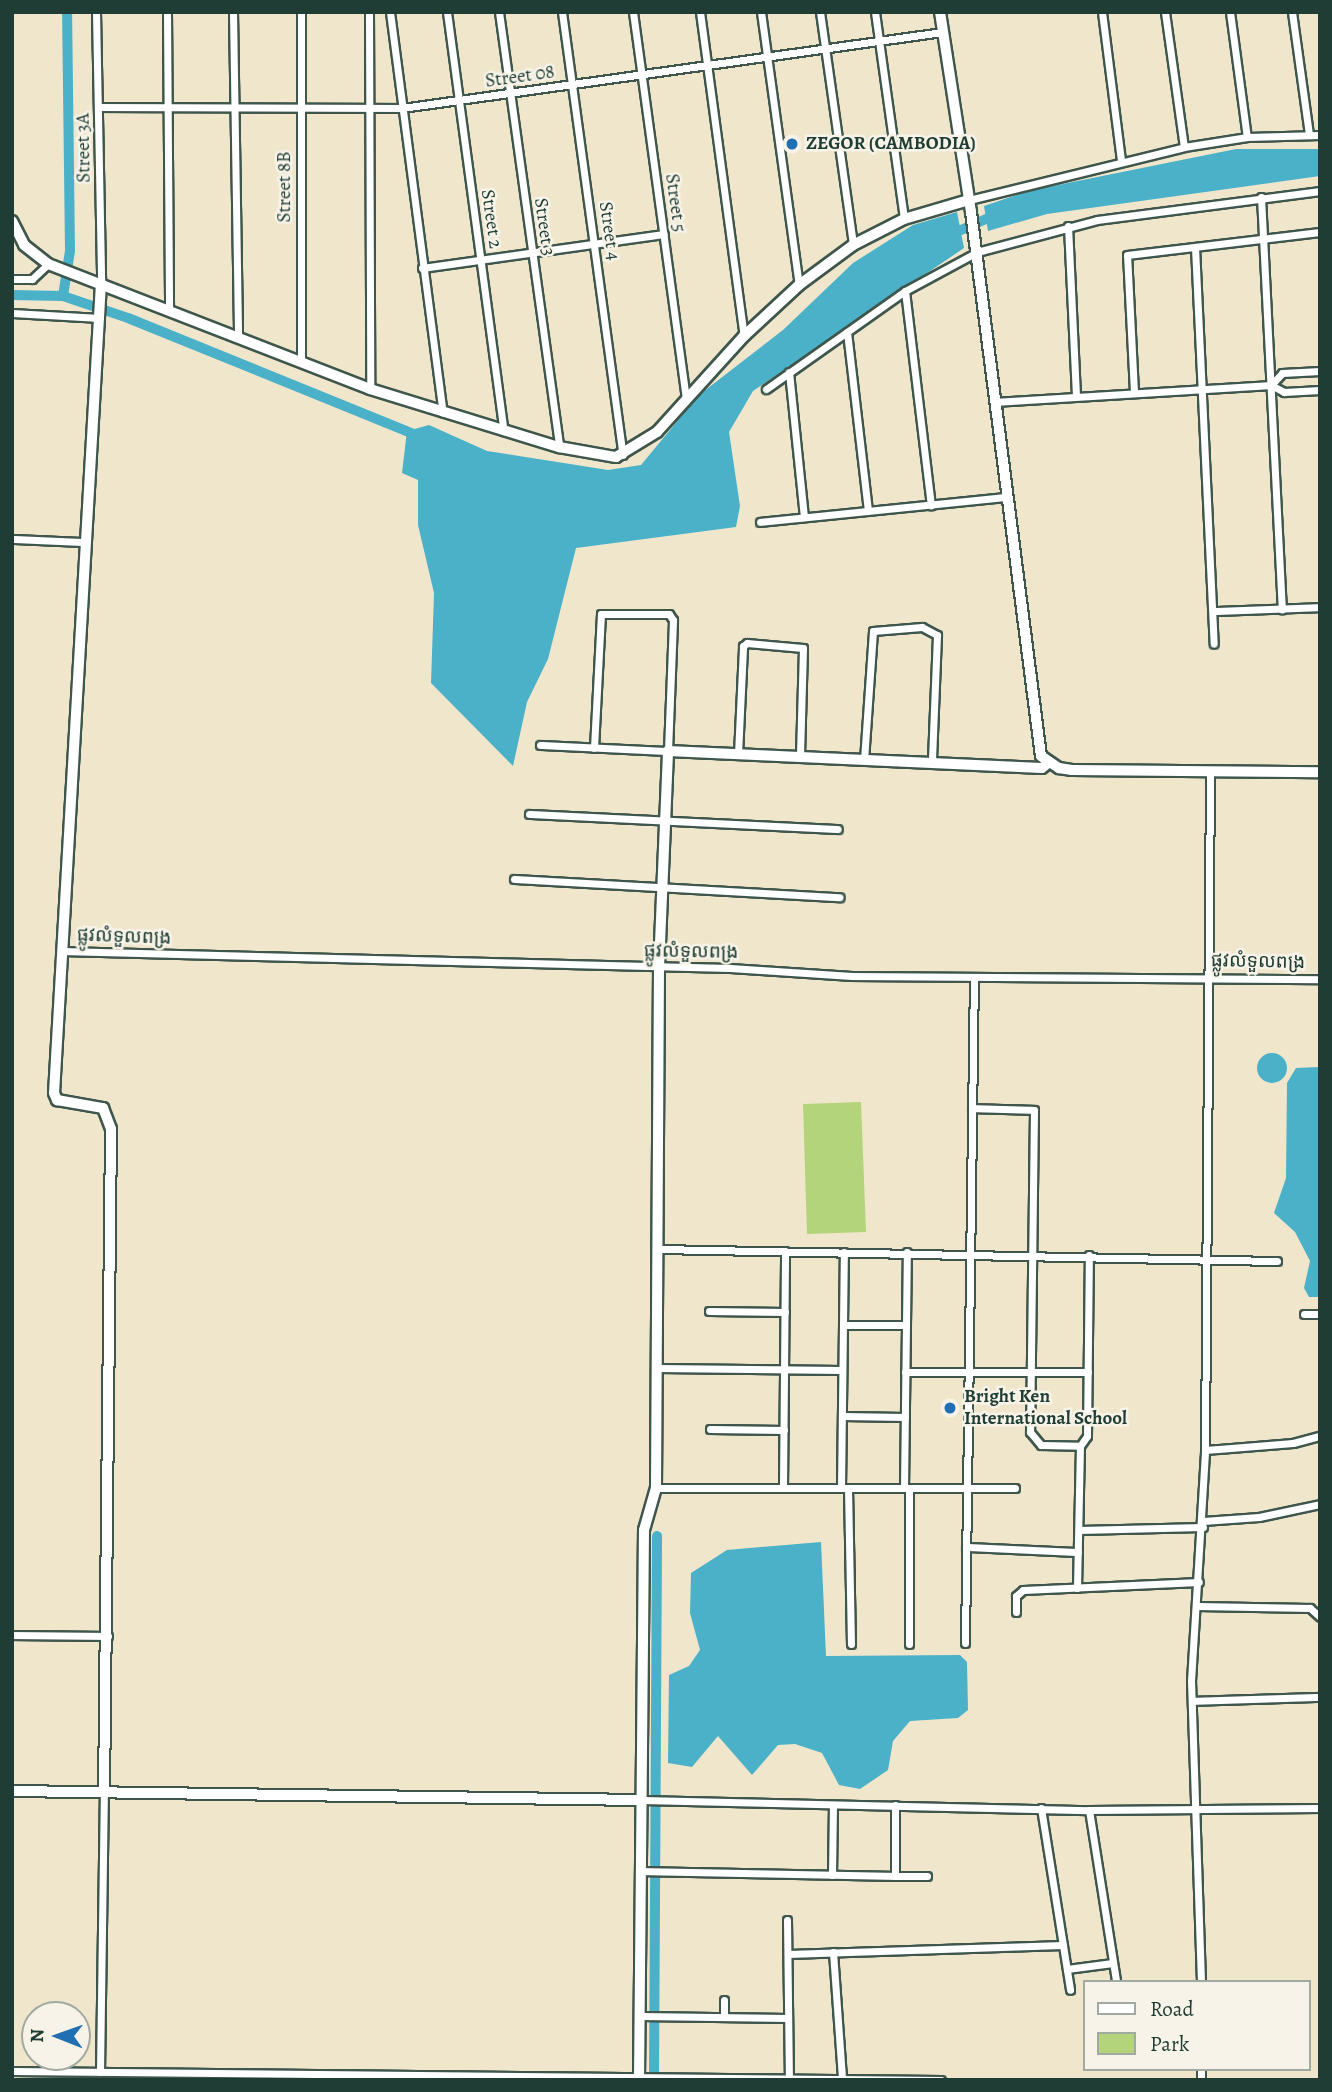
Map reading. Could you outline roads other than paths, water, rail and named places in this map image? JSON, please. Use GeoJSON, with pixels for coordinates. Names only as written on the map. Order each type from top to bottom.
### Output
{"type":"FeatureCollection","features":[{"type":"Feature","properties":{"kind":"street","name":"Street 3A"},"geometry":{"type":"LineString","coordinates":[[96,12],[101,283]]}},
{"type":"Feature","properties":{"kind":"street"},"geometry":{"type":"LineString","coordinates":[[167,12],[169,309]]}},
{"type":"Feature","properties":{"kind":"street"},"geometry":{"type":"LineString","coordinates":[[233,12],[238,335]]}},
{"type":"Feature","properties":{"kind":"street","name":"Street 8B"},"geometry":{"type":"LineString","coordinates":[[301,12],[301,362]]}},
{"type":"Feature","properties":{"kind":"street"},"geometry":{"type":"LineString","coordinates":[[369,12],[370,389]]}},
{"type":"Feature","properties":{"kind":"street"},"geometry":{"type":"LineString","coordinates":[[390,12],[443,413]]}},
{"type":"Feature","properties":{"kind":"street","name":"Street 2"},"geometry":{"type":"LineString","coordinates":[[447,12],[505,431]]}},
{"type":"Feature","properties":{"kind":"street","name":"Street 3"},"geometry":{"type":"LineString","coordinates":[[499,12],[559,447]]}},
{"type":"Feature","properties":{"kind":"street","name":"Street 4"},"geometry":{"type":"LineString","coordinates":[[562,12],[623,455]]}},
{"type":"Feature","properties":{"kind":"street","name":"Street 5"},"geometry":{"type":"LineString","coordinates":[[634,12],[686,398]]}},
{"type":"Feature","properties":{"kind":"street"},"geometry":{"type":"LineString","coordinates":[[700,12],[744,336]]}},
{"type":"Feature","properties":{"kind":"street"},"geometry":{"type":"LineString","coordinates":[[761,12],[799,285]]}},
{"type":"Feature","properties":{"kind":"street"},"geometry":{"type":"LineString","coordinates":[[820,12],[853,245]]}},
{"type":"Feature","properties":{"kind":"street"},"geometry":{"type":"LineString","coordinates":[[875,12],[904,219]]}},
{"type":"Feature","properties":{"kind":"street"},"geometry":{"type":"LineString","coordinates":[[940,12],[977,253],[1037,745],[1048,763],[1072,770],[1320,772]]}},
{"type":"Feature","properties":{"kind":"street"},"geometry":{"type":"LineString","coordinates":[[1102,12],[1121,161]]}},
{"type":"Feature","properties":{"kind":"street"},"geometry":{"type":"LineString","coordinates":[[1165,12],[1184,147]]}},
{"type":"Feature","properties":{"kind":"street"},"geometry":{"type":"LineString","coordinates":[[1230,12],[1247,137]]}},
{"type":"Feature","properties":{"kind":"street"},"geometry":{"type":"LineString","coordinates":[[1292,12],[1308,134]]}},
{"type":"Feature","properties":{"kind":"street","name":"Street 08"},"geometry":{"type":"LineString","coordinates":[[99,107],[402,108],[942,32]]}},
{"type":"Feature","properties":{"kind":"street"},"geometry":{"type":"LineString","coordinates":[[12,221],[24,244],[48,264],[238,335],[370,389],[559,447],[610,457],[623,455],[657,432],[744,336],[799,285],[853,245],[904,219],[970,206],[1121,161],[1184,147],[1247,137],[1320,135]]}},
{"type":"Feature","properties":{"kind":"street"},"geometry":{"type":"LineString","coordinates":[[766,389],[905,291],[977,253],[1068,226],[1261,197],[1320,191]]}},
{"type":"Feature","properties":{"kind":"street"},"geometry":{"type":"LineString","coordinates":[[1261,197],[1282,609]]}},
{"type":"Feature","properties":{"kind":"street"},"geometry":{"type":"LineString","coordinates":[[1068,226],[1076,395]]}},
{"type":"Feature","properties":{"kind":"street"},"geometry":{"type":"LineString","coordinates":[[1134,392],[1127,255],[1320,232]]}},
{"type":"Feature","properties":{"kind":"street"},"geometry":{"type":"LineString","coordinates":[[422,268],[664,234]]}},
{"type":"Feature","properties":{"kind":"street"},"geometry":{"type":"LineString","coordinates":[[1195,247],[1214,644]]}},
{"type":"Feature","properties":{"kind":"street"},"geometry":{"type":"LineString","coordinates":[[12,279],[32,279],[48,264]]}},
{"type":"Feature","properties":{"kind":"street"},"geometry":{"type":"LineString","coordinates":[[100,2072],[108,1636],[111,1129],[103,1108],[54,1096],[83,542],[101,283]]}},
{"type":"Feature","properties":{"kind":"street"},"geometry":{"type":"LineString","coordinates":[[905,291],[931,505]]}},
{"type":"Feature","properties":{"kind":"street"},"geometry":{"type":"LineString","coordinates":[[12,313],[100,316]]}},
{"type":"Feature","properties":{"kind":"street"},"geometry":{"type":"LineString","coordinates":[[847,332],[868,511]]}},
{"type":"Feature","properties":{"kind":"street"},"geometry":{"type":"LineString","coordinates":[[1271,385],[1282,373],[1320,371]]}},
{"type":"Feature","properties":{"kind":"street"},"geometry":{"type":"LineString","coordinates":[[789,372],[804,517]]}},
{"type":"Feature","properties":{"kind":"street"},"geometry":{"type":"LineString","coordinates":[[994,402],[1271,385],[1284,392],[1320,390]]}},
{"type":"Feature","properties":{"kind":"street"},"geometry":{"type":"LineString","coordinates":[[760,522],[1007,497]]}},
{"type":"Feature","properties":{"kind":"street"},"geometry":{"type":"LineString","coordinates":[[12,539],[83,542]]}},
{"type":"Feature","properties":{"kind":"street"},"geometry":{"type":"LineString","coordinates":[[1213,611],[1320,607]]}},
{"type":"Feature","properties":{"kind":"street"},"geometry":{"type":"LineString","coordinates":[[594,748],[599,618],[605,611],[672,616],[659,967],[656,1488],[644,1530],[646,1800],[642,2078]]}},
{"type":"Feature","properties":{"kind":"street"},"geometry":{"type":"LineString","coordinates":[[864,760],[873,631],[922,627],[937,635],[932,762]]}},
{"type":"Feature","properties":{"kind":"street"},"geometry":{"type":"LineString","coordinates":[[738,754],[743,646],[800,646],[804,651],[800,757]]}},
{"type":"Feature","properties":{"kind":"street"},"geometry":{"type":"LineString","coordinates":[[540,745],[1042,768],[1048,763]]}},
{"type":"Feature","properties":{"kind":"street"},"geometry":{"type":"LineString","coordinates":[[1201,1980],[1192,1701],[1205,1450],[1210,771]]}},
{"type":"Feature","properties":{"kind":"street"},"geometry":{"type":"LineString","coordinates":[[529,814],[838,829]]}},
{"type":"Feature","properties":{"kind":"street"},"geometry":{"type":"LineString","coordinates":[[514,879],[840,897]]}},
{"type":"Feature","properties":{"kind":"street","name":"ផ្លូវលំទួលពង្រ"},"geometry":{"type":"LineString","coordinates":[[61,951],[974,977],[1320,979]]}},
{"type":"Feature","properties":{"kind":"street"},"geometry":{"type":"LineString","coordinates":[[965,1643],[974,977]]}},
{"type":"Feature","properties":{"kind":"street"},"geometry":{"type":"LineString","coordinates":[[972,1108],[1034,1110],[1032,1440],[1041,1445],[1080,1446]]}},
{"type":"Feature","properties":{"kind":"street"},"geometry":{"type":"LineString","coordinates":[[657,1249],[1206,1256],[1277,1261]]}},
{"type":"Feature","properties":{"kind":"street"},"geometry":{"type":"LineString","coordinates":[[783,1488],[786,1251]]}},
{"type":"Feature","properties":{"kind":"street"},"geometry":{"type":"LineString","coordinates":[[844,1252],[842,1416],[851,1644]]}},
{"type":"Feature","properties":{"kind":"street"},"geometry":{"type":"LineString","coordinates":[[907,1252],[905,1417],[909,1644]]}},
{"type":"Feature","properties":{"kind":"street"},"geometry":{"type":"LineString","coordinates":[[1077,1588],[1080,1446],[1087,1436],[1089,1255]]}},
{"type":"Feature","properties":{"kind":"street"},"geometry":{"type":"LineString","coordinates":[[709,1311],[785,1312]]}},
{"type":"Feature","properties":{"kind":"street"},"geometry":{"type":"LineString","coordinates":[[1304,1314],[1320,1314]]}},
{"type":"Feature","properties":{"kind":"street"},"geometry":{"type":"LineString","coordinates":[[843,1325],[906,1325]]}},
{"type":"Feature","properties":{"kind":"street"},"geometry":{"type":"LineString","coordinates":[[657,1368],[842,1370]]}},
{"type":"Feature","properties":{"kind":"street"},"geometry":{"type":"LineString","coordinates":[[905,1372],[1088,1372]]}},
{"type":"Feature","properties":{"kind":"street"},"geometry":{"type":"LineString","coordinates":[[842,1416],[905,1417]]}},
{"type":"Feature","properties":{"kind":"street"},"geometry":{"type":"LineString","coordinates":[[710,1429],[783,1430]]}},
{"type":"Feature","properties":{"kind":"street"},"geometry":{"type":"LineString","coordinates":[[1205,1450],[1293,1443],[1320,1436]]}},
{"type":"Feature","properties":{"kind":"street"},"geometry":{"type":"LineString","coordinates":[[656,1488],[1015,1488]]}},
{"type":"Feature","properties":{"kind":"street"},"geometry":{"type":"LineString","coordinates":[[1079,1530],[1203,1524],[1259,1517],[1320,1504]]}},
{"type":"Feature","properties":{"kind":"street"},"geometry":{"type":"LineString","coordinates":[[967,1547],[1078,1552]]}},
{"type":"Feature","properties":{"kind":"street"},"geometry":{"type":"LineString","coordinates":[[1016,1612],[1016,1596],[1023,1590],[1199,1582]]}},
{"type":"Feature","properties":{"kind":"street"},"geometry":{"type":"LineString","coordinates":[[1197,1606],[1310,1608],[1320,1617]]}},
{"type":"Feature","properties":{"kind":"street"},"geometry":{"type":"LineString","coordinates":[[12,1635],[108,1636]]}},
{"type":"Feature","properties":{"kind":"street"},"geometry":{"type":"LineString","coordinates":[[1192,1701],[1320,1697]]}},
{"type":"Feature","properties":{"kind":"street"},"geometry":{"type":"LineString","coordinates":[[12,1791],[660,1800],[1089,1810],[1320,1808]]}},
{"type":"Feature","properties":{"kind":"street"},"geometry":{"type":"LineString","coordinates":[[832,1875],[833,1805]]}},
{"type":"Feature","properties":{"kind":"street"},"geometry":{"type":"LineString","coordinates":[[895,1805],[895,1876]]}},
{"type":"Feature","properties":{"kind":"street"},"geometry":{"type":"LineString","coordinates":[[1041,1808],[1070,1990]]}},
{"type":"Feature","properties":{"kind":"street"},"geometry":{"type":"LineString","coordinates":[[1089,1810],[1116,1980]]}},
{"type":"Feature","properties":{"kind":"street"},"geometry":{"type":"LineString","coordinates":[[645,1871],[927,1876]]}},
{"type":"Feature","properties":{"kind":"street"},"geometry":{"type":"LineString","coordinates":[[787,1920],[789,2078]]}},
{"type":"Feature","properties":{"kind":"street"},"geometry":{"type":"LineString","coordinates":[[788,1954],[1063,1945]]}},
{"type":"Feature","properties":{"kind":"street"},"geometry":{"type":"LineString","coordinates":[[833,1952],[842,2079]]}},
{"type":"Feature","properties":{"kind":"street"},"geometry":{"type":"LineString","coordinates":[[1067,1969],[1113,1963]]}},
{"type":"Feature","properties":{"kind":"street"},"geometry":{"type":"LineString","coordinates":[[724,2000],[724,2017]]}},
{"type":"Feature","properties":{"kind":"street"},"geometry":{"type":"LineString","coordinates":[[644,2016],[789,2018]]}},
{"type":"Feature","properties":{"kind":"street"},"geometry":{"type":"LineString","coordinates":[[12,2071],[941,2080]]}},
{"type":"Feature","properties":{"kind":"water"},"geometry":{"type":"Polygon","coordinates":[[[1236,149],[1320,149],[1320,176],[1047,214],[988,231],[984,206],[1028,191],[1236,149]]]}},
{"type":"Feature","properties":{"kind":"water"},"geometry":{"type":"Polygon","coordinates":[[[957,212],[964,248],[753,391],[729,432],[740,506],[736,527],[576,548],[548,659],[527,702],[513,766],[431,683],[434,593],[418,525],[418,480],[402,473],[407,431],[429,425],[487,451],[608,470],[641,465],[699,395],[783,330],[853,263],[913,225],[957,212]]]}},
{"type":"Feature","properties":{"kind":"water"},"geometry":{"type":"Polygon","coordinates":[[[1272,1053],[1278,1054],[1286,1062],[1286,1074],[1278,1082],[1272,1083],[1266,1082],[1258,1074],[1257,1068],[1258,1062],[1266,1054],[1272,1053]]]}},
{"type":"Feature","properties":{"kind":"water"},"geometry":{"type":"Polygon","coordinates":[[[1320,1067],[1320,1297],[1309,1297],[1304,1288],[1310,1261],[1295,1232],[1274,1213],[1286,1178],[1287,1083],[1296,1068],[1320,1067]]]}},
{"type":"Feature","properties":{"kind":"water"},"geometry":{"type":"Polygon","coordinates":[[[821,1542],[826,1656],[960,1655],[967,1662],[968,1710],[958,1718],[910,1721],[893,1741],[888,1770],[860,1789],[839,1785],[822,1753],[795,1744],[778,1745],[752,1775],[718,1736],[692,1767],[668,1763],[669,1675],[689,1666],[700,1650],[690,1613],[691,1573],[727,1550],[821,1542]]]}},
{"type":"Feature","properties":{"kind":"waterway"},"geometry":{"type":"LineString","coordinates":[[63,296],[70,251],[67,12]]}},
{"type":"Feature","properties":{"kind":"waterway"},"geometry":{"type":"LineString","coordinates":[[952,234],[995,215]]}},
{"type":"Feature","properties":{"kind":"waterway"},"geometry":{"type":"LineString","coordinates":[[12,295],[63,296],[128,318],[419,436]]}},
{"type":"Feature","properties":{"kind":"waterway"},"geometry":{"type":"LineString","coordinates":[[654,2080],[657,1536]]}},
{"type":"Feature","properties":{"kind":"place","name":"ZEGOR (CAMBODIA)"},"geometry":{"type":"Point","coordinates":[792,144]}},
{"type":"Feature","properties":{"kind":"place","name":"Bright Ken International School"},"geometry":{"type":"Point","coordinates":[950,1408]}}]}
